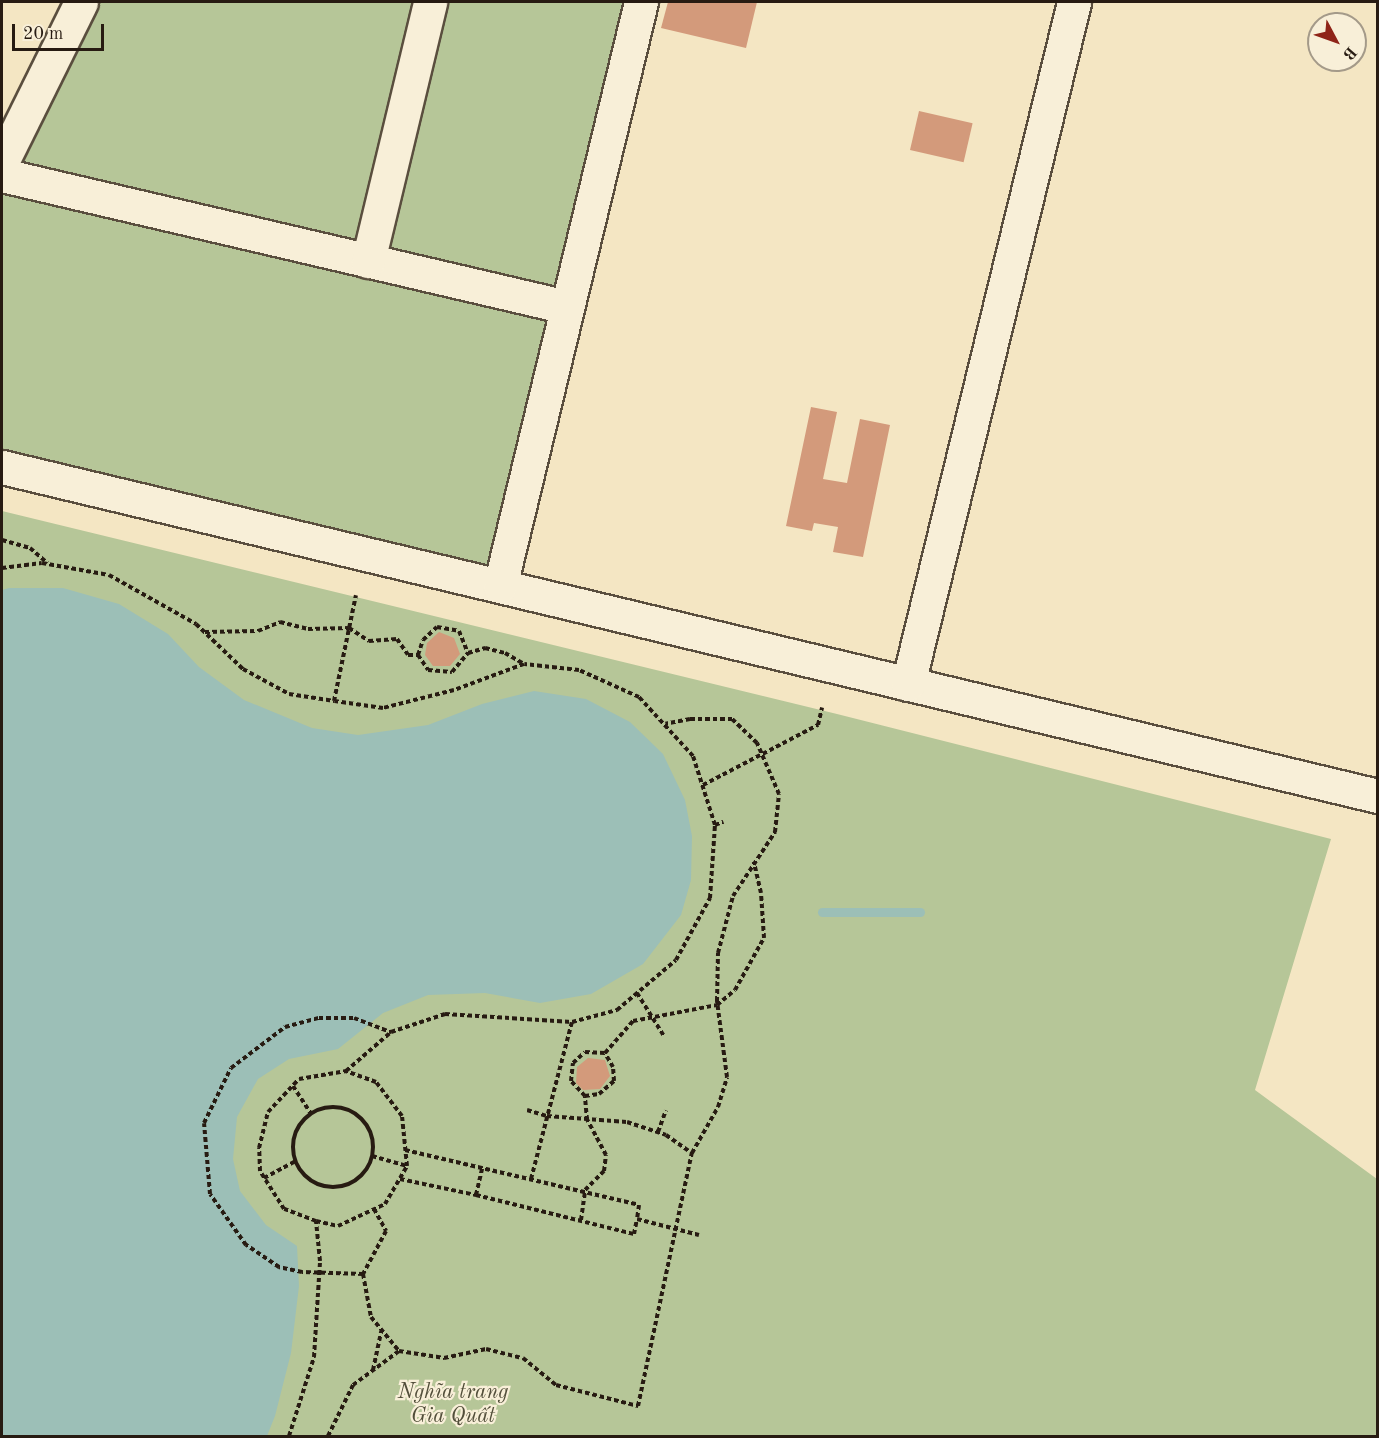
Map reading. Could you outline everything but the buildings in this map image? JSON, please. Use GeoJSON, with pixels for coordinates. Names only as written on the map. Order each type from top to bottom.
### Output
{"type":"FeatureCollection","features":[{"type":"Feature","properties":{"kind":"street"},"geometry":{"type":"LineString","coordinates":[[2,162],[81,2]]}},
{"type":"Feature","properties":{"kind":"street"},"geometry":{"type":"LineString","coordinates":[[368,261],[430,2]]}},
{"type":"Feature","properties":{"kind":"street"},"geometry":{"type":"LineString","coordinates":[[500,586],[641,2]]}},
{"type":"Feature","properties":{"kind":"street"},"geometry":{"type":"LineString","coordinates":[[909,684],[1074,2]]}},
{"type":"Feature","properties":{"kind":"street"},"geometry":{"type":"LineString","coordinates":[[2,175],[567,307]]}},
{"type":"Feature","properties":{"kind":"street"},"geometry":{"type":"LineString","coordinates":[[2,467],[1377,796]]}},
{"type":"Feature","properties":{"kind":"path"},"geometry":{"type":"LineString","coordinates":[[2,540],[30,548],[47,563]]}},
{"type":"Feature","properties":{"kind":"path"},"geometry":{"type":"LineString","coordinates":[[2,568],[47,563],[109,574],[196,624],[243,669],[289,694],[383,708],[454,690],[524,664]]}},
{"type":"Feature","properties":{"kind":"path"},"geometry":{"type":"LineString","coordinates":[[334,701],[356,595]]}},
{"type":"Feature","properties":{"kind":"path"},"geometry":{"type":"LineString","coordinates":[[204,632],[258,631],[280,622],[308,629],[349,628],[369,641],[397,639],[408,655],[418,655]]}},
{"type":"Feature","properties":{"kind":"path"},"geometry":{"type":"LineString","coordinates":[[418,655],[423,640],[437,627],[459,631],[468,653]]}},
{"type":"Feature","properties":{"kind":"path"},"geometry":{"type":"LineString","coordinates":[[346,1071],[391,1032],[445,1014],[572,1022],[617,1010],[676,960],[710,898],[715,825],[693,756],[639,697],[579,670],[524,664],[504,653],[485,648],[468,653],[452,672],[428,670],[418,655]]}},
{"type":"Feature","properties":{"kind":"path"},"geometry":{"type":"LineString","coordinates":[[703,785],[818,725],[822,707]]}},
{"type":"Feature","properties":{"kind":"path"},"geometry":{"type":"LineString","coordinates":[[374,1209],[386,1231],[363,1274],[371,1317],[399,1351],[444,1358],[486,1349],[523,1358],[556,1385],[638,1406],[692,1153],[718,1107],[727,1077],[717,1005],[718,953],[733,896],[753,862],[775,832],[779,794],[757,743],[732,719],[690,718],[664,724]]}},
{"type":"Feature","properties":{"kind":"path"},"geometry":{"type":"LineString","coordinates":[[715,825],[723,822]]}},
{"type":"Feature","properties":{"kind":"path"},"geometry":{"type":"LineString","coordinates":[[605,1053],[633,1021],[717,1005],[735,990],[764,938],[761,893],[753,862]]}},
{"type":"Feature","properties":{"kind":"path"},"geometry":{"type":"LineString","coordinates":[[637,993],[664,1036]]}},
{"type":"Feature","properties":{"kind":"path"},"geometry":{"type":"LineString","coordinates":[[363,1274],[302,1272],[279,1267],[246,1245],[210,1194],[204,1123],[231,1068],[285,1027],[319,1018],[354,1018],[391,1032]]}},
{"type":"Feature","properties":{"kind":"path"},"geometry":{"type":"LineString","coordinates":[[531,1179],[572,1022]]}},
{"type":"Feature","properties":{"kind":"path"},"geometry":{"type":"LineString","coordinates":[[581,1220],[585,1190],[604,1171],[606,1155],[587,1120],[585,1096],[571,1081],[573,1063],[585,1052],[605,1053]]}},
{"type":"Feature","properties":{"kind":"path"},"geometry":{"type":"LineString","coordinates":[[585,1096],[599,1094],[614,1081],[613,1067],[605,1053]]}},
{"type":"Feature","properties":{"kind":"path"},"geometry":{"type":"LineString","coordinates":[[346,1071],[376,1082],[402,1116],[408,1166],[385,1204],[338,1226],[316,1221],[284,1209],[260,1171],[259,1148],[268,1112],[299,1079],[346,1071]]}},
{"type":"Feature","properties":{"kind":"path"},"geometry":{"type":"LineString","coordinates":[[293,1086],[311,1114]]}},
{"type":"Feature","properties":{"kind":"path"},"geometry":{"type":"LineString","coordinates":[[337,1107],[350,1110],[362,1118],[370,1129],[373,1143],[372,1156],[367,1168],[348,1184],[335,1186],[311,1180],[302,1172],[296,1161],[293,1149],[295,1136],[301,1124],[311,1114],[323,1108],[337,1107]]}},
{"type":"Feature","properties":{"kind":"path"},"geometry":{"type":"LineString","coordinates":[[527,1110],[547,1116],[627,1122],[658,1132],[692,1153]]}},
{"type":"Feature","properties":{"kind":"path"},"geometry":{"type":"LineString","coordinates":[[658,1132],[666,1110]]}},
{"type":"Feature","properties":{"kind":"path"},"geometry":{"type":"LineString","coordinates":[[399,1179],[476,1195],[634,1234],[637,1220],[639,1205],[585,1190],[405,1150]]}},
{"type":"Feature","properties":{"kind":"path"},"geometry":{"type":"LineString","coordinates":[[372,1156],[408,1166]]}},
{"type":"Feature","properties":{"kind":"path"},"geometry":{"type":"LineString","coordinates":[[264,1178],[296,1161]]}},
{"type":"Feature","properties":{"kind":"path"},"geometry":{"type":"LineString","coordinates":[[476,1195],[482,1168]]}},
{"type":"Feature","properties":{"kind":"path"},"geometry":{"type":"LineString","coordinates":[[637,1220],[699,1235]]}},
{"type":"Feature","properties":{"kind":"path"},"geometry":{"type":"LineString","coordinates":[[289,1437],[314,1357],[319,1273],[316,1221]]}},
{"type":"Feature","properties":{"kind":"path"},"geometry":{"type":"LineString","coordinates":[[373,1370],[382,1330]]}},
{"type":"Feature","properties":{"kind":"path"},"geometry":{"type":"LineString","coordinates":[[328,1437],[353,1385],[399,1351]]}},
{"type":"Feature","properties":{"kind":"green space"},"geometry":{"type":"Polygon","coordinates":[[[77,2],[641,2],[500,586],[2,467],[2,157],[77,2]]]}},
{"type":"Feature","properties":{"kind":"green space","name":"Nghĩa trang Gia Quất"},"geometry":{"type":"Polygon","coordinates":[[[2,511],[837,714],[1331,839],[1255,1090],[1377,1179],[1377,1436],[2,1436],[2,511]]]}},
{"type":"Feature","properties":{"kind":"water"},"geometry":{"type":"Polygon","coordinates":[[[63,588],[119,604],[168,634],[199,667],[244,700],[312,728],[358,735],[428,725],[482,704],[534,691],[586,699],[630,722],[663,754],[685,800],[692,836],[691,880],[681,915],[643,964],[591,994],[540,1003],[485,993],[428,995],[383,1013],[338,1049],[289,1059],[258,1079],[237,1117],[233,1159],[240,1191],[266,1225],[297,1246],[299,1286],[291,1353],[275,1416],[267,1436],[2,1436],[2,590],[63,588]]]}},
{"type":"Feature","properties":{"kind":"waterway"},"geometry":{"type":"LineString","coordinates":[[822,912],[920,912]]}}]}
